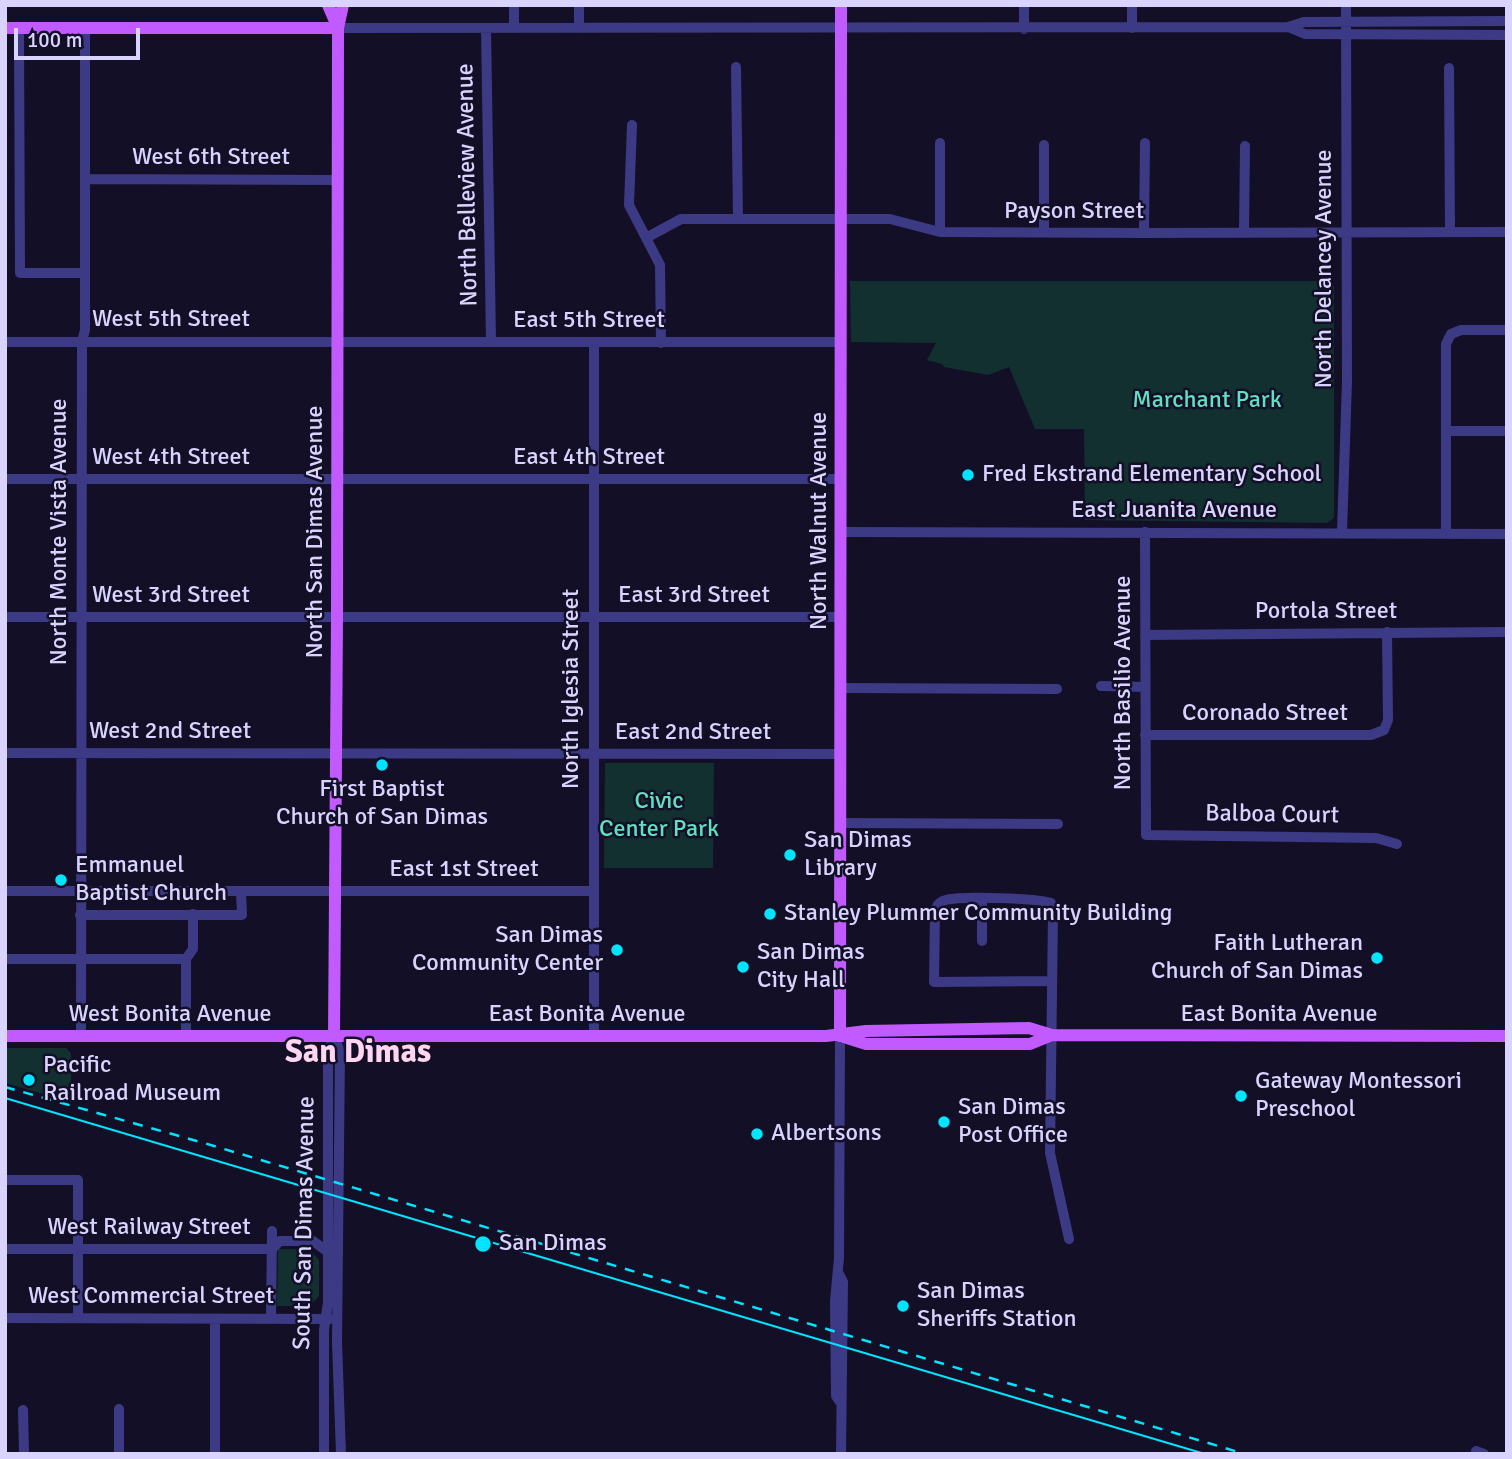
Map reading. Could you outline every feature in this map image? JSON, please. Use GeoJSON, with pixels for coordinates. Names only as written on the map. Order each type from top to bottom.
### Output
{"type":"FeatureCollection","features":[{"type":"Feature","properties":{"kind":"main road","name":"North San Dimas Avenue"},"geometry":{"type":"LineString","coordinates":[[328,5],[338,28]]}},
{"type":"Feature","properties":{"kind":"main road","name":"North San Dimas Avenue"},"geometry":{"type":"LineString","coordinates":[[334,1035],[338,28],[343,5]]}},
{"type":"Feature","properties":{"kind":"main road","name":"North Walnut Avenue"},"geometry":{"type":"LineString","coordinates":[[840,1036],[841,5]]}},
{"type":"Feature","properties":{"kind":"main road"},"geometry":{"type":"LineString","coordinates":[[12,28],[338,28]]}},
{"type":"Feature","properties":{"kind":"main road","name":"East Bonita Avenue"},"geometry":{"type":"LineString","coordinates":[[334,1035],[840,1036],[866,1031],[1028,1028],[1052,1035],[1507,1036]]}},
{"type":"Feature","properties":{"kind":"main road","name":"West Bonita Avenue"},"geometry":{"type":"LineString","coordinates":[[5,1036],[334,1035]]}},
{"type":"Feature","properties":{"kind":"street"},"geometry":{"type":"LineString","coordinates":[[514,5],[514,28]]}},
{"type":"Feature","properties":{"kind":"street"},"geometry":{"type":"LineString","coordinates":[[579,5],[579,28]]}},
{"type":"Feature","properties":{"kind":"street"},"geometry":{"type":"LineString","coordinates":[[1024,5],[1024,29]]}},
{"type":"Feature","properties":{"kind":"street"},"geometry":{"type":"LineString","coordinates":[[1132,5],[1132,29]]}},
{"type":"Feature","properties":{"kind":"street","name":"North Delancey Avenue"},"geometry":{"type":"LineString","coordinates":[[1342,532],[1347,381],[1346,5]]}},
{"type":"Feature","properties":{"kind":"street"},"geometry":{"type":"LineString","coordinates":[[338,28],[1132,29],[1289,27],[1304,22],[1345,21],[1507,21]]}},
{"type":"Feature","properties":{"kind":"street"},"geometry":{"type":"LineString","coordinates":[[1289,27],[1305,34],[1507,35]]}},
{"type":"Feature","properties":{"kind":"street"},"geometry":{"type":"LineString","coordinates":[[12,28],[20,273],[84,273]]}},
{"type":"Feature","properties":{"kind":"street","name":"North Monte Vista Avenue"},"geometry":{"type":"LineString","coordinates":[[81,1036],[80,479],[82,341],[85,330],[85,28]]}},
{"type":"Feature","properties":{"kind":"street","name":"North Belleview Avenue"},"geometry":{"type":"LineString","coordinates":[[486,28],[491,341]]}},
{"type":"Feature","properties":{"kind":"street"},"geometry":{"type":"LineString","coordinates":[[736,67],[738,219]]}},
{"type":"Feature","properties":{"kind":"street"},"geometry":{"type":"LineString","coordinates":[[1449,68],[1450,232]]}},
{"type":"Feature","properties":{"kind":"street"},"geometry":{"type":"LineString","coordinates":[[632,125],[629,205],[660,265],[661,343]]}},
{"type":"Feature","properties":{"kind":"street"},"geometry":{"type":"LineString","coordinates":[[940,143],[940,232]]}},
{"type":"Feature","properties":{"kind":"street"},"geometry":{"type":"LineString","coordinates":[[1144,233],[1145,143]]}},
{"type":"Feature","properties":{"kind":"street"},"geometry":{"type":"LineString","coordinates":[[1044,145],[1044,232]]}},
{"type":"Feature","properties":{"kind":"street"},"geometry":{"type":"LineString","coordinates":[[1244,232],[1245,146]]}},
{"type":"Feature","properties":{"kind":"street","name":"West 6th Street"},"geometry":{"type":"LineString","coordinates":[[85,179],[338,180]]}},
{"type":"Feature","properties":{"kind":"street","name":"Payson Street"},"geometry":{"type":"LineString","coordinates":[[646,238],[681,219],[890,219],[940,232],[1507,232]]}},
{"type":"Feature","properties":{"kind":"street"},"geometry":{"type":"LineString","coordinates":[[1446,533],[1446,344],[1451,334],[1461,330],[1507,330]]}},
{"type":"Feature","properties":{"kind":"street","name":"East 5th Street"},"geometry":{"type":"LineString","coordinates":[[337,341],[841,342]]}},
{"type":"Feature","properties":{"kind":"street","name":"West 5th Street"},"geometry":{"type":"LineString","coordinates":[[5,342],[337,341]]}},
{"type":"Feature","properties":{"kind":"street","name":"North Iglesia Street"},"geometry":{"type":"LineString","coordinates":[[594,342],[594,1037]]}},
{"type":"Feature","properties":{"kind":"street"},"geometry":{"type":"LineString","coordinates":[[1446,431],[1507,431]]}},
{"type":"Feature","properties":{"kind":"street","name":"West 4th Street"},"geometry":{"type":"LineString","coordinates":[[5,479],[337,478]]}},
{"type":"Feature","properties":{"kind":"street","name":"East 4th Street"},"geometry":{"type":"LineString","coordinates":[[337,478],[841,479]]}},
{"type":"Feature","properties":{"kind":"street","name":"East Juanita Avenue"},"geometry":{"type":"LineString","coordinates":[[841,532],[1507,534]]}},
{"type":"Feature","properties":{"kind":"street","name":"North Basilio Avenue"},"geometry":{"type":"LineString","coordinates":[[1145,532],[1146,835]]}},
{"type":"Feature","properties":{"kind":"street","name":"West 3rd Street"},"geometry":{"type":"LineString","coordinates":[[5,617],[337,617]]}},
{"type":"Feature","properties":{"kind":"street","name":"East 3rd Street"},"geometry":{"type":"LineString","coordinates":[[337,617],[841,617]]}},
{"type":"Feature","properties":{"kind":"street","name":"Coronado Street"},"geometry":{"type":"LineString","coordinates":[[1145,735],[1371,735],[1384,730],[1388,720],[1387,632]]}},
{"type":"Feature","properties":{"kind":"street","name":"Portola Street"},"geometry":{"type":"LineString","coordinates":[[1145,635],[1507,632]]}},
{"type":"Feature","properties":{"kind":"street"},"geometry":{"type":"LineString","coordinates":[[1101,686],[1145,687]]}},
{"type":"Feature","properties":{"kind":"street"},"geometry":{"type":"LineString","coordinates":[[841,688],[1058,689]]}},
{"type":"Feature","properties":{"kind":"street","name":"West 2nd Street"},"geometry":{"type":"LineString","coordinates":[[5,753],[336,753]]}},
{"type":"Feature","properties":{"kind":"street","name":"East 2nd Street"},"geometry":{"type":"LineString","coordinates":[[336,753],[841,754]]}},
{"type":"Feature","properties":{"kind":"street"},"geometry":{"type":"LineString","coordinates":[[841,823],[1058,824]]}},
{"type":"Feature","properties":{"kind":"street","name":"Balboa Court"},"geometry":{"type":"LineString","coordinates":[[1146,835],[1376,838],[1397,844]]}},
{"type":"Feature","properties":{"kind":"street","name":"East 1st Street"},"geometry":{"type":"LineString","coordinates":[[5,891],[593,891]]}},
{"type":"Feature","properties":{"kind":"street"},"geometry":{"type":"LineString","coordinates":[[80,915],[242,915],[241,892]]}},
{"type":"Feature","properties":{"kind":"street"},"geometry":{"type":"LineString","coordinates":[[982,899],[982,941]]}},
{"type":"Feature","properties":{"kind":"street"},"geometry":{"type":"LineString","coordinates":[[1051,981],[934,982],[935,910],[938,904],[945,900],[982,899],[1040,900],[1051,903],[1053,912],[1050,1153],[1069,1240]]}},
{"type":"Feature","properties":{"kind":"street"},"geometry":{"type":"LineString","coordinates":[[186,1036],[186,959],[193,949],[192,914]]}},
{"type":"Feature","properties":{"kind":"street"},"geometry":{"type":"LineString","coordinates":[[5,959],[186,959]]}},
{"type":"Feature","properties":{"kind":"street","name":"South San Dimas Avenue"},"geometry":{"type":"LineString","coordinates":[[324,1454],[328,1302],[328,1052],[334,1035]]}},
{"type":"Feature","properties":{"kind":"street","name":"South San Dimas Avenue"},"geometry":{"type":"LineString","coordinates":[[334,1035],[340,1052],[338,1318],[341,1454]]}},
{"type":"Feature","properties":{"kind":"street"},"geometry":{"type":"LineString","coordinates":[[840,1036],[839,1274],[844,1282],[841,1454]]}},
{"type":"Feature","properties":{"kind":"street","name":"West Railway Street"},"geometry":{"type":"LineString","coordinates":[[5,1180],[78,1180],[78,1249]]}},
{"type":"Feature","properties":{"kind":"street"},"geometry":{"type":"LineString","coordinates":[[271,1319],[272,1231]]}},
{"type":"Feature","properties":{"kind":"street","name":"West Railway Street"},"geometry":{"type":"LineString","coordinates":[[5,1249],[272,1249],[280,1241],[313,1241],[328,1252]]}},
{"type":"Feature","properties":{"kind":"street"},"geometry":{"type":"LineString","coordinates":[[78,1249],[78,1318]]}},
{"type":"Feature","properties":{"kind":"street","name":"West Commercial Street"},"geometry":{"type":"LineString","coordinates":[[5,1318],[338,1318]]}},
{"type":"Feature","properties":{"kind":"street"},"geometry":{"type":"LineString","coordinates":[[215,1319],[215,1454]]}},
{"type":"Feature","properties":{"kind":"street"},"geometry":{"type":"LineString","coordinates":[[119,1409],[119,1454]]}},
{"type":"Feature","properties":{"kind":"street"},"geometry":{"type":"LineString","coordinates":[[23,1410],[24,1454]]}},
{"type":"Feature","properties":{"kind":"green space","name":"Marchant Park"},"geometry":{"type":"Polygon","coordinates":[[[850,281],[1329,281],[1334,286],[1334,518],[1327,523],[1085,520],[1084,429],[1035,429],[1009,367],[988,375],[944,367],[927,360],[936,343],[851,342],[850,281]]]}},
{"type":"Feature","properties":{"kind":"green space","name":"Civic Center Park"},"geometry":{"type":"Polygon","coordinates":[[[605,763],[714,763],[713,868],[604,868],[605,763]]]}},
{"type":"Feature","properties":{"kind":"green space"},"geometry":{"type":"Polygon","coordinates":[[[5,1048],[66,1048],[71,1053],[71,1102],[5,1083],[5,1048]]]}},
{"type":"Feature","properties":{"kind":"green space"},"geometry":{"type":"Polygon","coordinates":[[[278,1249],[312,1249],[319,1260],[319,1296],[309,1306],[277,1306],[278,1249]]]}},
{"type":"Feature","properties":{"kind":"tram line"},"geometry":{"type":"LineString","coordinates":[[5,1098],[1205,1454]]}},
{"type":"Feature","properties":{"kind":"railway"},"geometry":{"type":"LineString","coordinates":[[5,1087],[204,1143],[1245,1454]]}},
{"type":"Feature","properties":{"kind":"place","name":"Fred Ekstrand Elementary School"},"geometry":{"type":"Point","coordinates":[968,475]}},
{"type":"Feature","properties":{"kind":"place","name":"First Baptist Church of San Dimas"},"geometry":{"type":"Point","coordinates":[382,765]}},
{"type":"Feature","properties":{"kind":"place","name":"San Dimas Library"},"geometry":{"type":"Point","coordinates":[790,855]}},
{"type":"Feature","properties":{"kind":"place","name":"Emmanuel Baptist Church"},"geometry":{"type":"Point","coordinates":[61,880]}},
{"type":"Feature","properties":{"kind":"place","name":"Stanley Plummer Community Building"},"geometry":{"type":"Point","coordinates":[770,914]}},
{"type":"Feature","properties":{"kind":"place","name":"San Dimas Community Center"},"geometry":{"type":"Point","coordinates":[617,950]}},
{"type":"Feature","properties":{"kind":"place","name":"Faith Lutheran Church of San Dimas"},"geometry":{"type":"Point","coordinates":[1377,958]}},
{"type":"Feature","properties":{"kind":"place","name":"San Dimas City Hall"},"geometry":{"type":"Point","coordinates":[743,967]}},
{"type":"Feature","properties":{"kind":"place","name":"Pacific Railroad Museum"},"geometry":{"type":"Point","coordinates":[29,1080]}},
{"type":"Feature","properties":{"kind":"place","name":"Gateway Montessori Preschool"},"geometry":{"type":"Point","coordinates":[1241,1096]}},
{"type":"Feature","properties":{"kind":"place","name":"San Dimas Post Office"},"geometry":{"type":"Point","coordinates":[944,1122]}},
{"type":"Feature","properties":{"kind":"place","name":"Albertsons"},"geometry":{"type":"Point","coordinates":[757,1134]}},
{"type":"Feature","properties":{"kind":"place","name":"San Dimas"},"geometry":{"type":"Point","coordinates":[483,1244]}},
{"type":"Feature","properties":{"kind":"place","name":"San Dimas Sheriffs Station"},"geometry":{"type":"Point","coordinates":[903,1306]}},
{"type":"Feature","properties":{"kind":"district","name":"San Dimas"},"geometry":{"type":"Point","coordinates":[358,1054]}}]}
